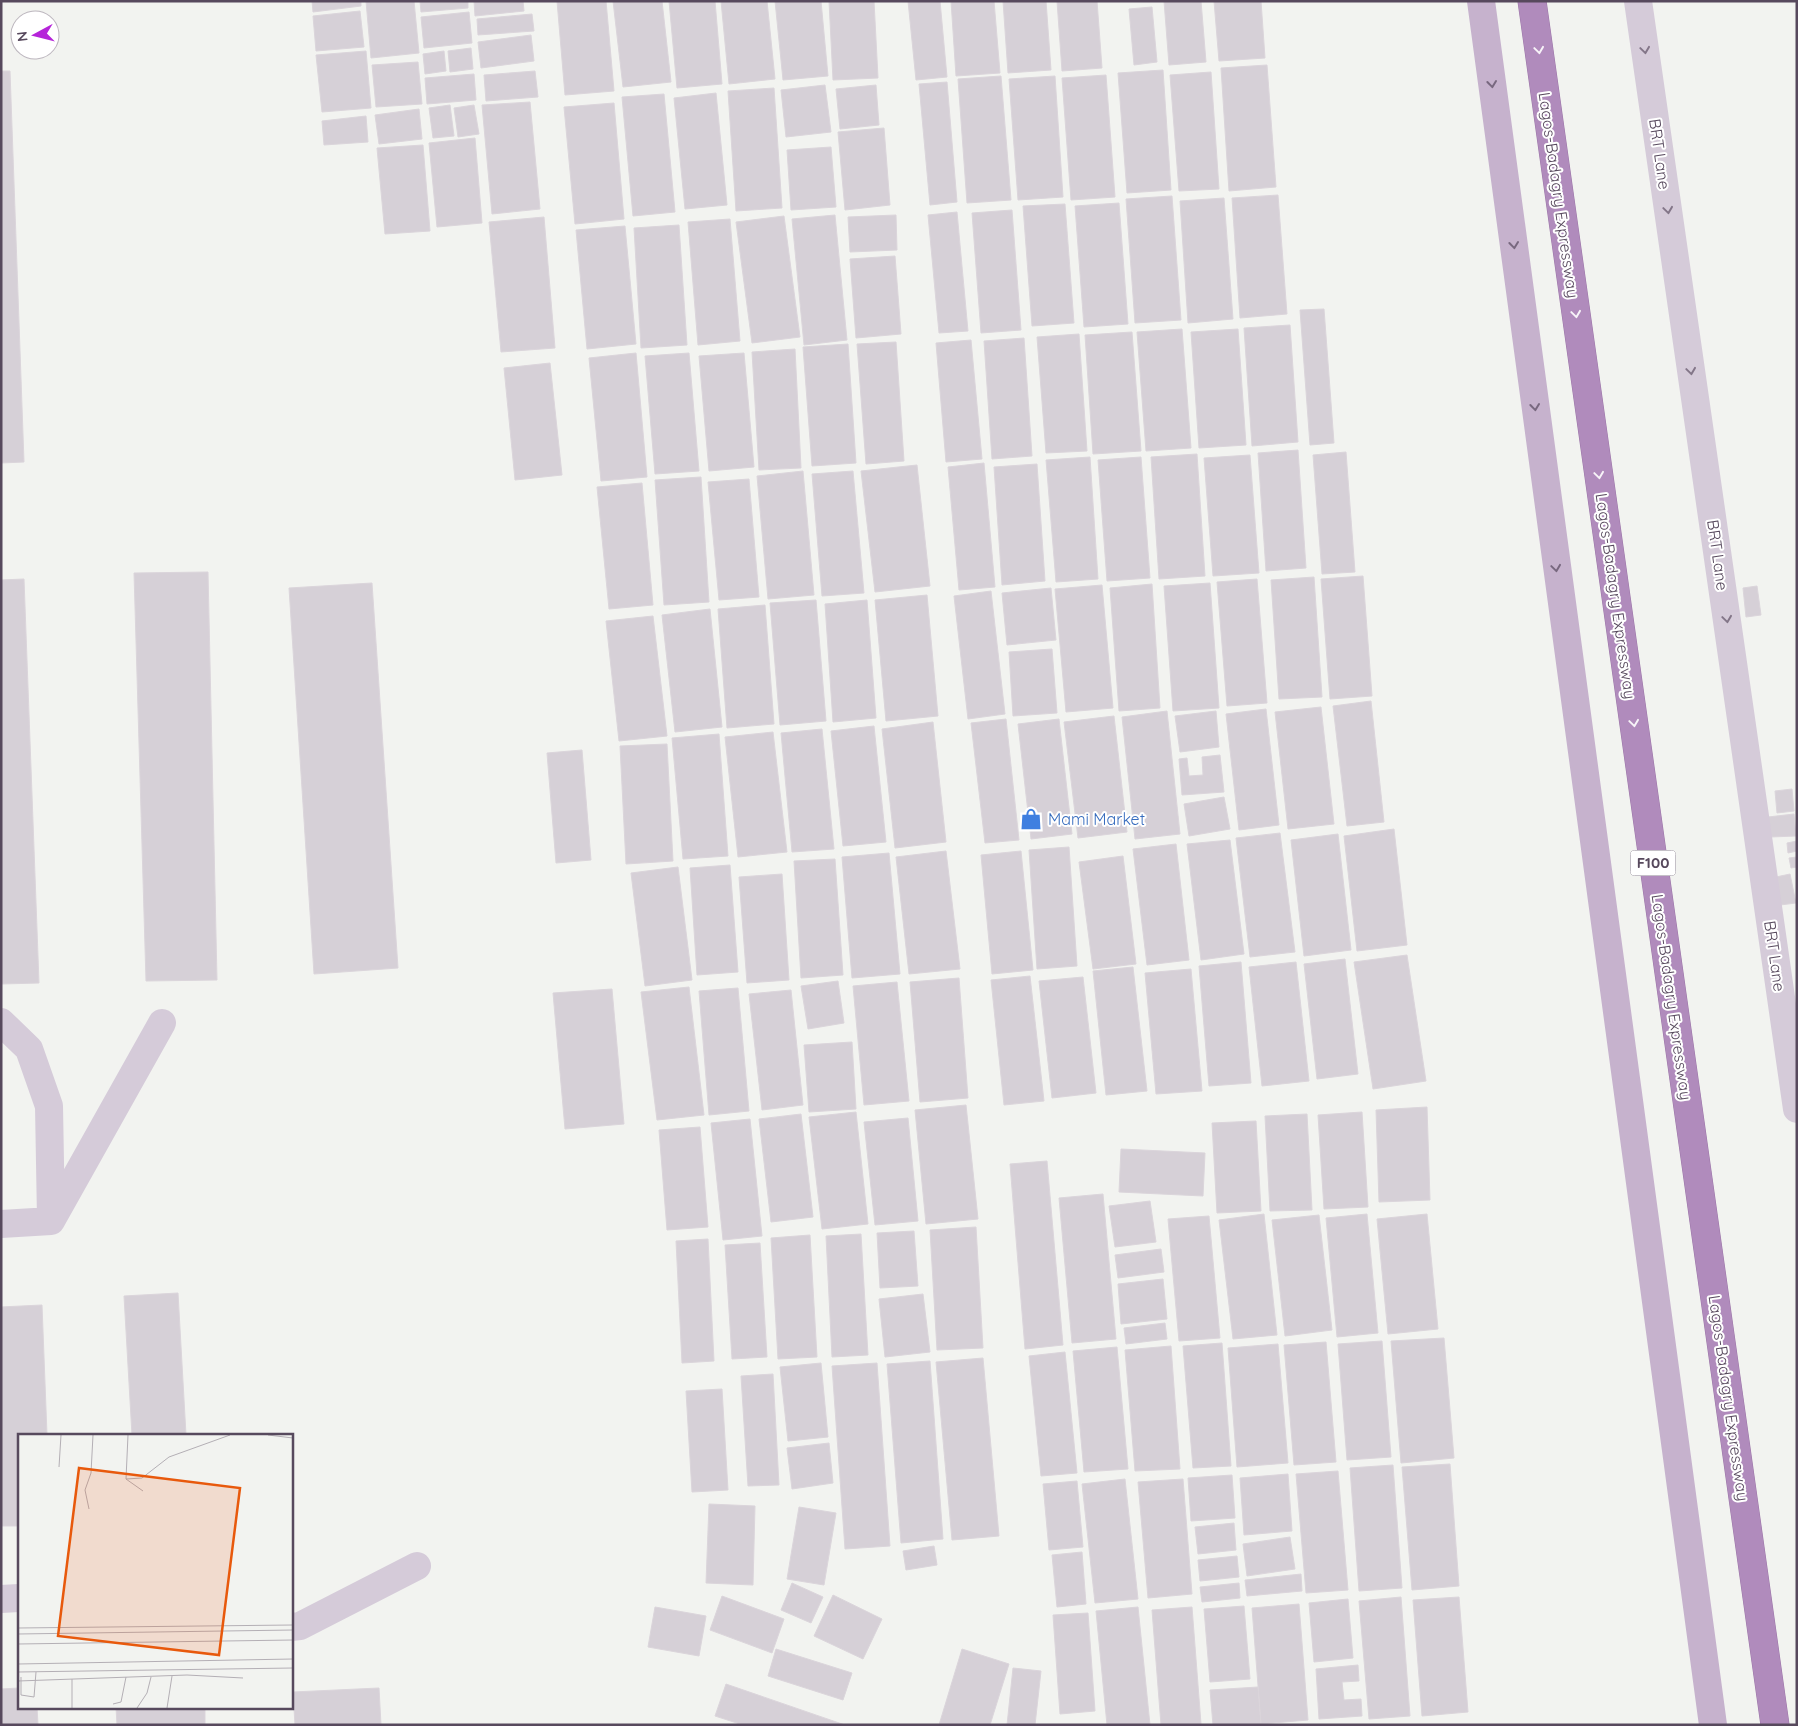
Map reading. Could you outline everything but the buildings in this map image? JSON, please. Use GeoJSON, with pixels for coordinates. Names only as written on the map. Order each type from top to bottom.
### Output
{"type":"FeatureCollection","features":[{"type":"Feature","properties":{"kind":"highway","name":"Lagos-Badagry Expressway"},"geometry":{"type":"LineString","coordinates":[[1532,1],[1775,1725]]}},
{"type":"Feature","properties":{"kind":"main road"},"geometry":{"type":"LineString","coordinates":[[1481,1],[1713,1725]]}},
{"type":"Feature","properties":{"kind":"street","name":"BRT Lane"},"geometry":{"type":"LineString","coordinates":[[1638,1],[1797,1109]]}},
{"type":"Feature","properties":{"kind":"street"},"geometry":{"type":"LineString","coordinates":[[1,1022],[29,1049],[49,1106],[51,1221]]}},
{"type":"Feature","properties":{"kind":"street"},"geometry":{"type":"LineString","coordinates":[[51,1221],[162,1023]]}},
{"type":"Feature","properties":{"kind":"street"},"geometry":{"type":"LineString","coordinates":[[1,1224],[51,1221]]}},
{"type":"Feature","properties":{"kind":"street"},"geometry":{"type":"LineString","coordinates":[[292,1627],[300,1626],[417,1566]]}},
{"type":"Feature","properties":{"kind":"street"},"geometry":{"type":"LineString","coordinates":[[1,1599],[18,1598]]}},
{"type":"Feature","properties":{"kind":"place","name":"Mami Market"},"geometry":{"type":"Point","coordinates":[1031,819]}}]}
